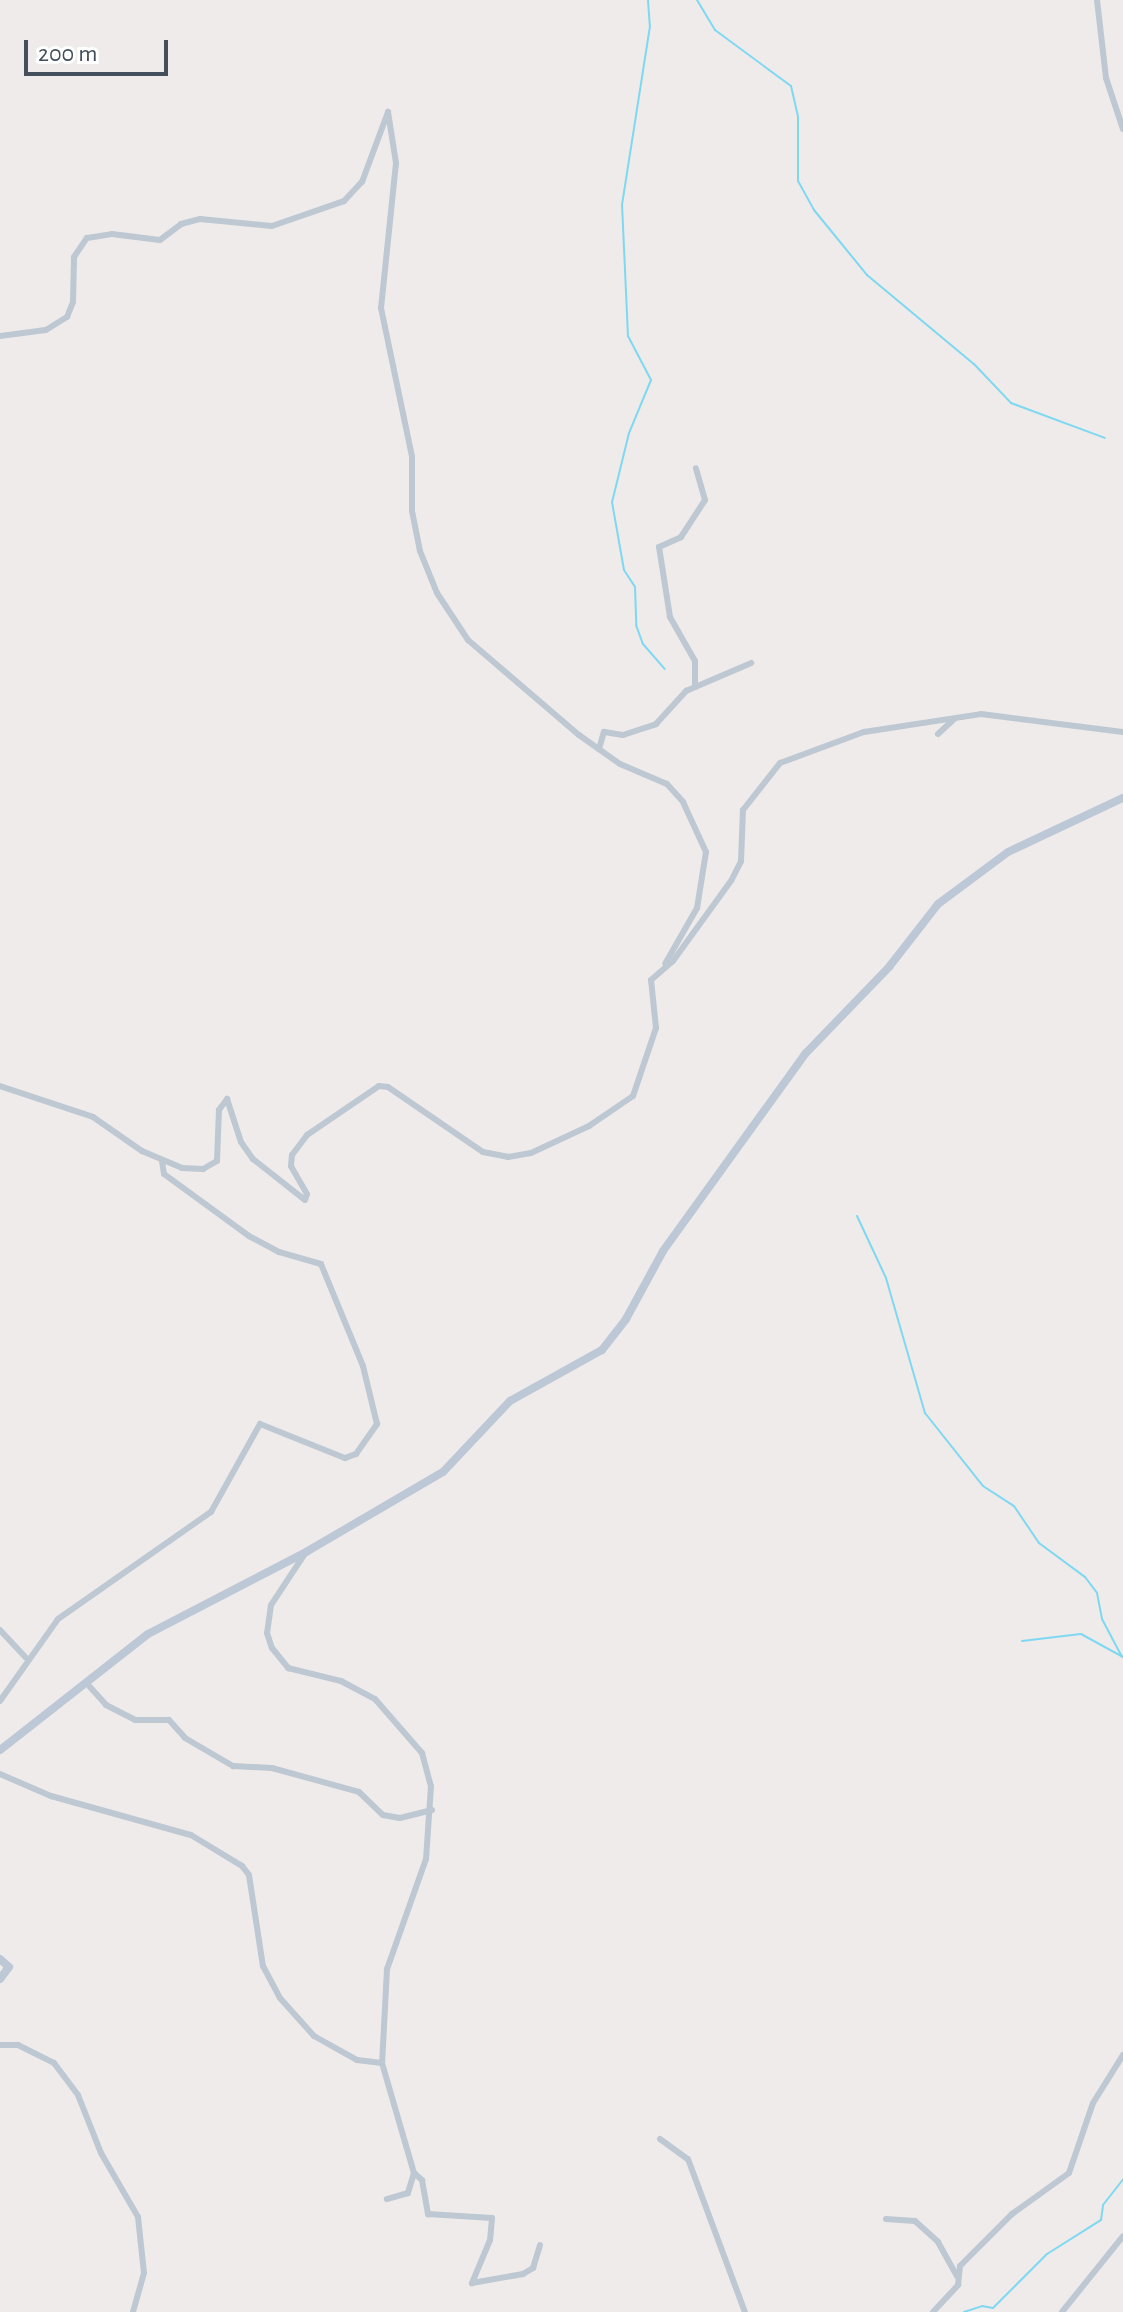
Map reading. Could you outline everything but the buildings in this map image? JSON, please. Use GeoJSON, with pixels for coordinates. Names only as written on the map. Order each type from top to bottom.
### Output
{"type":"FeatureCollection","features":[{"type":"Feature","properties":{"kind":"street"},"geometry":{"type":"LineString","coordinates":[[1097,0],[1106,78],[1123,129]]}},
{"type":"Feature","properties":{"kind":"street"},"geometry":{"type":"LineString","coordinates":[[0,336],[46,330],[67,317],[73,302],[74,257],[87,238],[112,234],[160,240],[181,224],[200,219],[272,226],[344,201],[362,182],[388,112],[396,163],[382,325],[412,457],[416,534],[437,593],[468,640],[599,749],[676,791],[705,843],[697,908],[661,970]]}},
{"type":"Feature","properties":{"kind":"street"},"geometry":{"type":"LineString","coordinates":[[695,687],[695,661],[670,617],[659,547],[681,537],[705,500],[696,468]]}},
{"type":"Feature","properties":{"kind":"street"},"geometry":{"type":"LineString","coordinates":[[599,749],[604,732],[623,735],[656,724],[695,687],[751,663]]}},
{"type":"Feature","properties":{"kind":"street"},"geometry":{"type":"LineString","coordinates":[[938,734],[957,716]]}},
{"type":"Feature","properties":{"kind":"street"},"geometry":{"type":"LineString","coordinates":[[0,1086],[93,1117],[162,1162],[203,1169],[217,1161],[219,1110],[227,1099],[241,1142],[253,1159],[305,1200],[307,1194],[291,1166],[292,1155],[307,1135],[379,1086],[388,1087],[483,1152],[508,1157],[531,1153],[589,1126],[633,1096],[656,1028],[651,980],[731,881],[741,861],[743,810],[771,769],[864,732],[957,716],[1052,720],[1123,732]]}},
{"type":"Feature","properties":{"kind":"street"},"geometry":{"type":"LineString","coordinates":[[0,1750],[148,1634],[306,1552],[443,1472],[510,1401],[602,1350],[626,1319],[663,1251],[766,1105],[938,904],[1008,852],[1123,798]]}},
{"type":"Feature","properties":{"kind":"street"},"geometry":{"type":"LineString","coordinates":[[0,1701],[26,1658],[58,1619],[109,1579],[139,1566],[211,1512],[260,1424],[323,1453],[345,1458],[356,1454],[377,1424],[363,1366],[321,1264],[279,1252],[249,1236],[164,1174],[160,1170],[162,1162]]}},
{"type":"Feature","properties":{"kind":"street"},"geometry":{"type":"LineString","coordinates":[[306,1552],[271,1605],[267,1633],[272,1648],[288,1668],[341,1681],[375,1699],[422,1753],[432,1810],[419,1889],[387,1969],[382,2063],[414,2173],[422,2180],[428,2214],[492,2218],[490,2240],[472,2283],[523,2274],[533,2268],[540,2245]]}},
{"type":"Feature","properties":{"kind":"street"},"geometry":{"type":"LineString","coordinates":[[0,1630],[26,1658]]}},
{"type":"Feature","properties":{"kind":"street"},"geometry":{"type":"LineString","coordinates":[[90,1687],[106,1705],[135,1720],[169,1720],[185,1738],[233,1766],[272,1768],[359,1792],[383,1815],[400,1818],[432,1810]]}},
{"type":"Feature","properties":{"kind":"street"},"geometry":{"type":"LineString","coordinates":[[0,1774],[51,1796],[191,1835],[242,1866],[249,1875],[263,1966],[280,1998],[314,2036],[357,2060],[382,2063]]}},
{"type":"Feature","properties":{"kind":"street"},"geometry":{"type":"LineString","coordinates":[[0,1959],[9,1967],[0,1979]]}},
{"type":"Feature","properties":{"kind":"street"},"geometry":{"type":"LineString","coordinates":[[0,2045],[18,2045],[54,2063],[78,2095],[101,2153],[138,2217],[144,2273],[133,2312]]}},
{"type":"Feature","properties":{"kind":"street"},"geometry":{"type":"LineString","coordinates":[[957,2276],[960,2266],[1012,2214],[1069,2173],[1093,2103],[1123,2055]]}},
{"type":"Feature","properties":{"kind":"street"},"geometry":{"type":"LineString","coordinates":[[660,2139],[688,2159],[745,2312]]}},
{"type":"Feature","properties":{"kind":"street"},"geometry":{"type":"LineString","coordinates":[[387,2199],[408,2193],[414,2173]]}},
{"type":"Feature","properties":{"kind":"street"},"geometry":{"type":"LineString","coordinates":[[886,2219],[915,2221],[938,2242],[957,2276],[958,2285],[933,2312]]}},
{"type":"Feature","properties":{"kind":"street"},"geometry":{"type":"LineString","coordinates":[[1062,2312],[1123,2236]]}},
{"type":"Feature","properties":{"kind":"waterway"},"geometry":{"type":"LineString","coordinates":[[648,0],[650,26],[622,204],[628,336],[651,380],[629,433],[612,502],[624,570],[635,587],[636,625],[643,644],[665,669]]}},
{"type":"Feature","properties":{"kind":"waterway"},"geometry":{"type":"LineString","coordinates":[[697,0],[715,30],[791,86],[798,117],[798,181],[814,210],[867,275],[974,364],[1011,403],[1105,438]]}},
{"type":"Feature","properties":{"kind":"waterway"},"geometry":{"type":"LineString","coordinates":[[857,1216],[886,1278],[925,1413],[983,1486],[1014,1506],[1039,1543],[1085,1577],[1097,1593],[1102,1619],[1122,1657]]}},
{"type":"Feature","properties":{"kind":"waterway"},"geometry":{"type":"LineString","coordinates":[[1022,1641],[1081,1634],[1123,1657]]}},
{"type":"Feature","properties":{"kind":"waterway"},"geometry":{"type":"LineString","coordinates":[[964,2312],[982,2306],[993,2308],[1047,2254],[1101,2220],[1103,2205],[1123,2179]]}}]}
